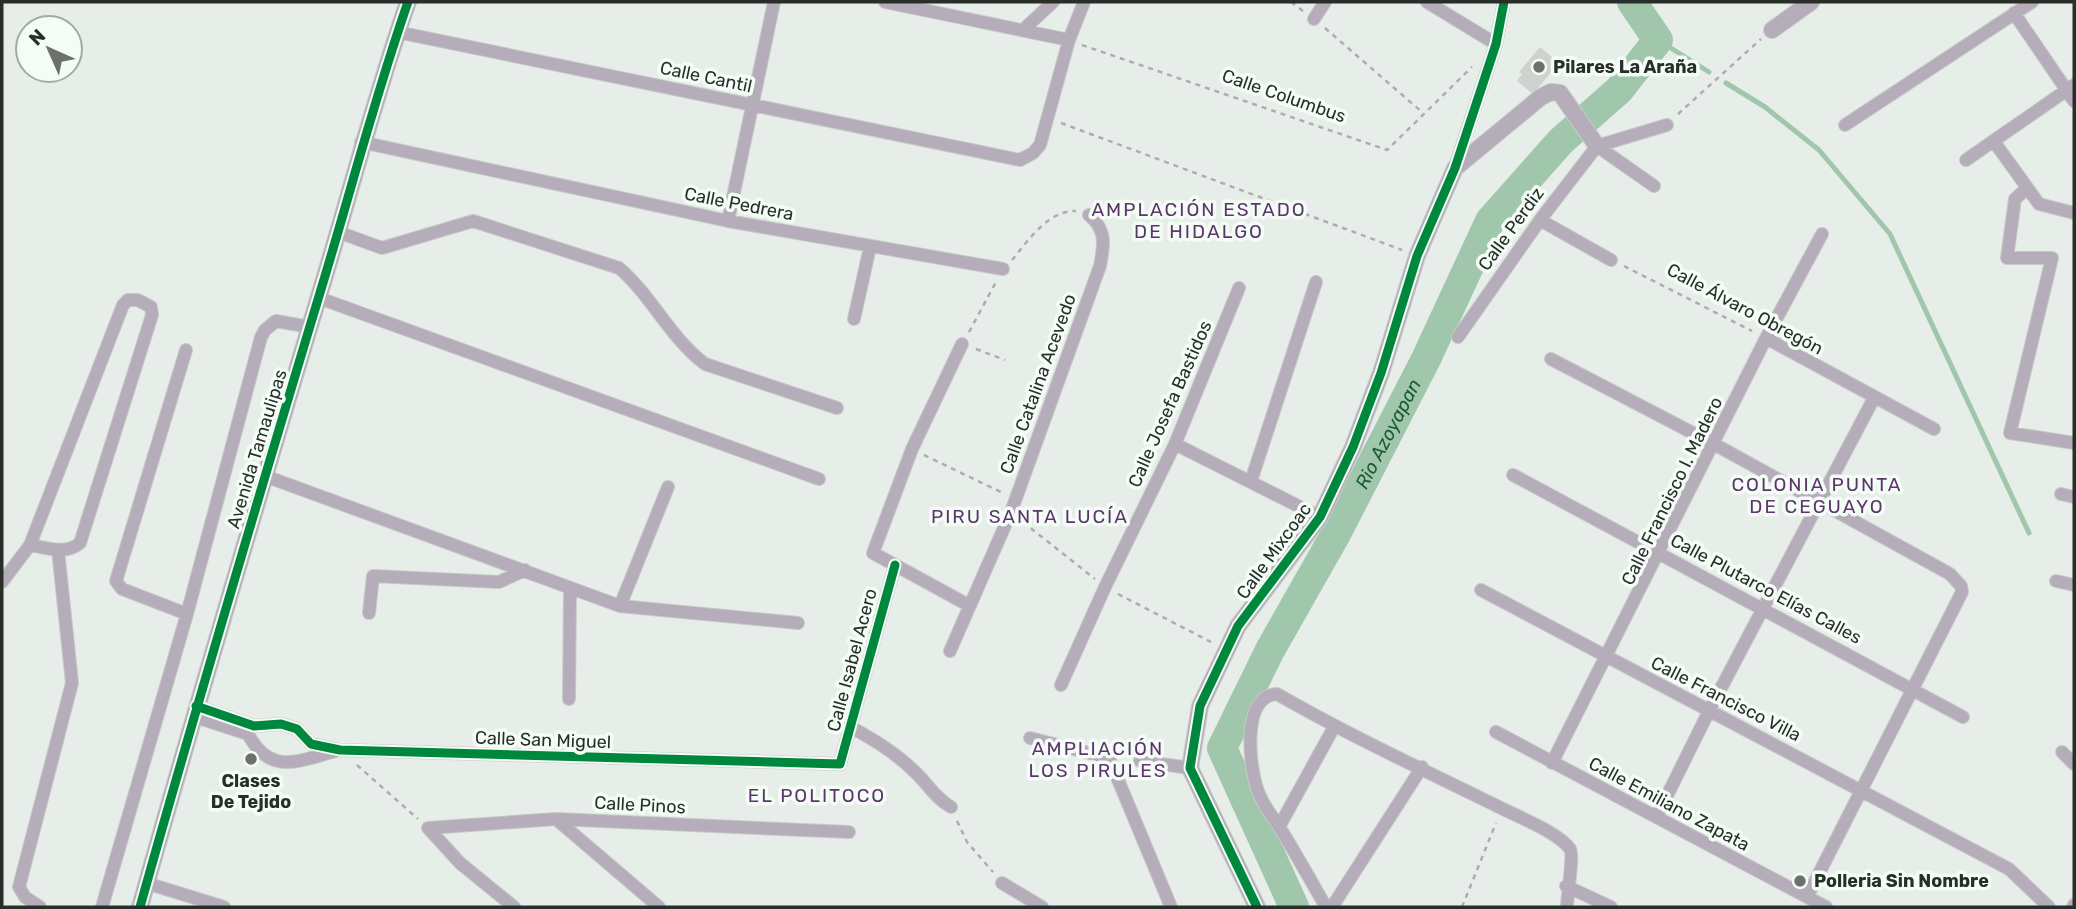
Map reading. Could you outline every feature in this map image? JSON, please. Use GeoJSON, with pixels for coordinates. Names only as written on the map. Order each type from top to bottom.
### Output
{"type":"FeatureCollection","features":[{"type":"Feature","properties":{"kind":"street","name":"Avenida Tamaulipas"},"geometry":{"type":"LineString","coordinates":[[140,907],[195,711],[319,298],[361,142],[408,2]]}},
{"type":"Feature","properties":{"kind":"street"},"geometry":{"type":"LineString","coordinates":[[728,221],[774,2]]}},
{"type":"Feature","properties":{"kind":"street"},"geometry":{"type":"LineString","coordinates":[[885,2],[1069,40]]}},
{"type":"Feature","properties":{"kind":"street"},"geometry":{"type":"LineString","coordinates":[[1023,30],[1053,2]]}},
{"type":"Feature","properties":{"kind":"street"},"geometry":{"type":"LineString","coordinates":[[1048,118],[1069,40],[1084,2]]}},
{"type":"Feature","properties":{"kind":"street"},"geometry":{"type":"LineString","coordinates":[[1314,19],[1325,2]]}},
{"type":"Feature","properties":{"kind":"street"},"geometry":{"type":"LineString","coordinates":[[1427,2],[1496,44]]}},
{"type":"Feature","properties":{"kind":"street"},"geometry":{"type":"LineString","coordinates":[[1455,168],[1496,44],[1504,2]]}},
{"type":"Feature","properties":{"kind":"street"},"geometry":{"type":"LineString","coordinates":[[1772,30],[1811,2]]}},
{"type":"Feature","properties":{"kind":"street"},"geometry":{"type":"LineString","coordinates":[[1845,125],[2032,2]]}},
{"type":"Feature","properties":{"kind":"street"},"geometry":{"type":"LineString","coordinates":[[1966,160],[2072,92],[2014,13]]}},
{"type":"Feature","properties":{"kind":"street","name":"Calle Cantil"},"geometry":{"type":"LineString","coordinates":[[397,32],[1020,160],[1040,145],[1048,118]]}},
{"type":"Feature","properties":{"kind":"street"},"geometry":{"type":"LineString","coordinates":[[1455,168],[1541,97],[1551,92],[1560,93],[1567,100],[1597,146],[1654,186]]}},
{"type":"Feature","properties":{"kind":"street"},"geometry":{"type":"LineString","coordinates":[[1597,146],[1667,125]]}},
{"type":"Feature","properties":{"kind":"street","name":"Calle Pedrera"},"geometry":{"type":"LineString","coordinates":[[361,142],[728,221],[1003,269]]}},
{"type":"Feature","properties":{"kind":"street"},"geometry":{"type":"LineString","coordinates":[[1995,142],[2039,204],[2074,213]]}},
{"type":"Feature","properties":{"kind":"street","name":"Calle Perdiz"},"geometry":{"type":"LineString","coordinates":[[1458,337],[1540,220],[1597,146]]}},
{"type":"Feature","properties":{"kind":"street","name":"Calle Mixcoac"},"geometry":{"type":"LineString","coordinates":[[1190,768],[1200,706],[1238,626],[1320,517],[1353,447],[1381,373],[1417,256],[1455,168]]}},
{"type":"Feature","properties":{"kind":"street"},"geometry":{"type":"LineString","coordinates":[[2027,188],[2015,199],[2007,257],[2052,258],[2010,433],[2074,443]]}},
{"type":"Feature","properties":{"kind":"street","name":"Calle Catalina Acevedo"},"geometry":{"type":"LineString","coordinates":[[950,651],[1011,512],[1100,266],[1104,237],[1100,224],[1089,215]]}},
{"type":"Feature","properties":{"kind":"street"},"geometry":{"type":"LineString","coordinates":[[1540,220],[1611,260]]}},
{"type":"Feature","properties":{"kind":"street"},"geometry":{"type":"LineString","coordinates":[[338,232],[382,248],[473,221],[619,268],[637,284],[688,351],[705,364],[837,408]]}},
{"type":"Feature","properties":{"kind":"street","name":"Calle Francisco I. Madero"},"geometry":{"type":"LineString","coordinates":[[1552,764],[1608,659],[1766,338],[1822,234]]}},
{"type":"Feature","properties":{"kind":"street"},"geometry":{"type":"LineString","coordinates":[[854,319],[870,247]]}},
{"type":"Feature","properties":{"kind":"street"},"geometry":{"type":"LineString","coordinates":[[1251,481],[1316,282]]}},
{"type":"Feature","properties":{"kind":"street","name":"Calle Josefa Bastidos"},"geometry":{"type":"LineString","coordinates":[[1061,685],[1105,587],[1175,444],[1239,288]]}},
{"type":"Feature","properties":{"kind":"street"},"geometry":{"type":"LineString","coordinates":[[319,298],[819,479]]}},
{"type":"Feature","properties":{"kind":"street"},"geometry":{"type":"LineString","coordinates":[[2,582],[30,545],[123,305],[128,300],[138,300],[150,307],[152,315],[80,543],[58,550],[30,545]]}},
{"type":"Feature","properties":{"kind":"street"},"geometry":{"type":"LineString","coordinates":[[102,907],[187,614],[261,337],[276,321],[310,327]]}},
{"type":"Feature","properties":{"kind":"street","name":"Calle Álvaro Obregón"},"geometry":{"type":"LineString","coordinates":[[1766,338],[1934,429]]}},
{"type":"Feature","properties":{"kind":"street"},"geometry":{"type":"LineString","coordinates":[[962,344],[912,449],[873,553],[970,606]]}},
{"type":"Feature","properties":{"kind":"street"},"geometry":{"type":"LineString","coordinates":[[186,351],[116,581],[122,589],[187,614]]}},
{"type":"Feature","properties":{"kind":"street"},"geometry":{"type":"LineString","coordinates":[[1551,359],[1821,502],[1950,574],[1961,586],[1962,592],[1807,897]]}},
{"type":"Feature","properties":{"kind":"street"},"geometry":{"type":"LineString","coordinates":[[1657,817],[1710,709],[1874,398]]}},
{"type":"Feature","properties":{"kind":"street"},"geometry":{"type":"LineString","coordinates":[[1175,444],[1320,517]]}},
{"type":"Feature","properties":{"kind":"street","name":"Calle Plutarco Elías Calles"},"geometry":{"type":"LineString","coordinates":[[1513,475],[1661,552],[1963,717]]}},
{"type":"Feature","properties":{"kind":"street"},"geometry":{"type":"LineString","coordinates":[[265,476],[620,606],[798,623]]}},
{"type":"Feature","properties":{"kind":"street"},"geometry":{"type":"LineString","coordinates":[[620,606],[668,487]]}},
{"type":"Feature","properties":{"kind":"street"},"geometry":{"type":"LineString","coordinates":[[40,907],[25,897],[19,887],[72,683],[58,550]]}},
{"type":"Feature","properties":{"kind":"street","name":"Calle Isabel Acero"},"geometry":{"type":"LineString","coordinates":[[840,764],[895,565]]}},
{"type":"Feature","properties":{"kind":"street"},"geometry":{"type":"LineString","coordinates":[[369,613],[373,576],[499,582],[525,569]]}},
{"type":"Feature","properties":{"kind":"street"},"geometry":{"type":"LineString","coordinates":[[2056,581],[2074,585]]}},
{"type":"Feature","properties":{"kind":"street"},"geometry":{"type":"LineString","coordinates":[[569,699],[570,588]]}},
{"type":"Feature","properties":{"kind":"street","name":"Calle Francisco Villa"},"geometry":{"type":"LineString","coordinates":[[1481,590],[2009,869],[2049,907]]}},
{"type":"Feature","properties":{"kind":"street"},"geometry":{"type":"LineString","coordinates":[[1326,907],[1260,797],[1253,774],[1252,716],[1258,701],[1268,694],[1277,694],[1334,727],[1422,767],[1531,822],[1569,848],[1572,855],[1566,887],[1567,907]]}},
{"type":"Feature","properties":{"kind":"street","name":"Calle San Miguel"},"geometry":{"type":"LineString","coordinates":[[195,711],[251,730],[281,724],[297,729],[305,740],[340,750],[840,764]]}},
{"type":"Feature","properties":{"kind":"street"},"geometry":{"type":"LineString","coordinates":[[851,727],[885,746],[916,773],[939,800],[950,807]]}},
{"type":"Feature","properties":{"kind":"street"},"geometry":{"type":"LineString","coordinates":[[1279,827],[1334,727]]}},
{"type":"Feature","properties":{"kind":"street","name":"Calle San Miguel"},"geometry":{"type":"LineString","coordinates":[[251,730],[257,750],[269,760],[295,761],[340,750]]}},
{"type":"Feature","properties":{"kind":"street","name":"Calle Emiliano Zapata"},"geometry":{"type":"LineString","coordinates":[[1496,732],[1826,907]]}},
{"type":"Feature","properties":{"kind":"street"},"geometry":{"type":"LineString","coordinates":[[1030,738],[1109,758],[1171,907]]}},
{"type":"Feature","properties":{"kind":"street"},"geometry":{"type":"LineString","coordinates":[[295,761],[303,750],[305,740]]}},
{"type":"Feature","properties":{"kind":"street"},"geometry":{"type":"LineString","coordinates":[[2062,752],[2074,764]]}},
{"type":"Feature","properties":{"kind":"street"},"geometry":{"type":"LineString","coordinates":[[1140,761],[1190,768],[1257,907]]}},
{"type":"Feature","properties":{"kind":"street"},"geometry":{"type":"LineString","coordinates":[[1332,907],[1422,767]]}},
{"type":"Feature","properties":{"kind":"street"},"geometry":{"type":"LineString","coordinates":[[556,819],[659,907]]}},
{"type":"Feature","properties":{"kind":"street","name":"Calle Pinos"},"geometry":{"type":"LineString","coordinates":[[428,828],[556,819],[849,832]]}},
{"type":"Feature","properties":{"kind":"street"},"geometry":{"type":"LineString","coordinates":[[428,828],[460,863],[514,907]]}},
{"type":"Feature","properties":{"kind":"street"},"geometry":{"type":"LineString","coordinates":[[146,883],[224,907]]}},
{"type":"Feature","properties":{"kind":"street"},"geometry":{"type":"LineString","coordinates":[[1002,883],[1042,907]]}},
{"type":"Feature","properties":{"kind":"street"},"geometry":{"type":"LineString","coordinates":[[1566,887],[1611,907]]}},
{"type":"Feature","properties":{"kind":"path"},"geometry":{"type":"LineString","coordinates":[[1291,2],[1423,113]]}},
{"type":"Feature","properties":{"kind":"path"},"geometry":{"type":"LineString","coordinates":[[1667,125],[1688,102],[1772,30]]}},
{"type":"Feature","properties":{"kind":"path"},"geometry":{"type":"LineString","coordinates":[[1048,118],[1417,256]]}},
{"type":"Feature","properties":{"kind":"path"},"geometry":{"type":"LineString","coordinates":[[1005,360],[962,344],[1003,269],[1053,217],[1067,210],[1089,215]]}},
{"type":"Feature","properties":{"kind":"path"},"geometry":{"type":"LineString","coordinates":[[912,449],[1015,498]]}},
{"type":"Feature","properties":{"kind":"path"},"geometry":{"type":"LineString","coordinates":[[1011,512],[1105,587],[1227,650]]}},
{"type":"Feature","properties":{"kind":"path"},"geometry":{"type":"LineString","coordinates":[[340,750],[428,828]]}},
{"type":"Feature","properties":{"kind":"path"},"geometry":{"type":"LineString","coordinates":[[950,807],[967,842],[1002,883]]}},
{"type":"Feature","properties":{"kind":"path"},"geometry":{"type":"LineString","coordinates":[[1462,907],[1502,809]]}},
{"type":"Feature","properties":{"kind":"building","name":"Pilares La Araña"},"geometry":{"type":"Polygon","coordinates":[[[1540,47],[1559,63],[1533,94],[1517,81],[1522,74],[1519,72],[1540,47]]]}},
{"type":"Feature","properties":{"kind":"waterway","name":"Rio Azoyapan"},"geometry":{"type":"LineString","coordinates":[[1294,907],[1222,748],[1270,650],[1337,532],[1426,359],[1490,221],[1561,141],[1619,90],[1658,40],[1632,2]]}},
{"type":"Feature","properties":{"kind":"waterway"},"geometry":{"type":"LineString","coordinates":[[1658,40],[1709,72]]}},
{"type":"Feature","properties":{"kind":"waterway"},"geometry":{"type":"LineString","coordinates":[[1726,83],[1765,107],[1819,150],[1890,234],[2029,533]]}},
{"type":"Feature","properties":{"kind":"cycle path"},"geometry":{"type":"LineString","coordinates":[[140,907],[373,112],[408,2]]}},
{"type":"Feature","properties":{"kind":"cycle path"},"geometry":{"type":"LineString","coordinates":[[1257,907],[1190,768],[1200,706],[1238,626],[1320,517],[1353,447],[1381,373],[1417,256],[1455,168],[1496,44],[1504,2]]}},
{"type":"Feature","properties":{"kind":"cycle path"},"geometry":{"type":"LineString","coordinates":[[196,706],[254,726],[281,724],[297,729],[311,744],[340,750],[840,764],[895,565]]}},
{"type":"Feature","properties":{"kind":"place","name":"Pilares La Araña"},"geometry":{"type":"Point","coordinates":[1539,67]}},
{"type":"Feature","properties":{"kind":"place","name":"Clases De Tejido"},"geometry":{"type":"Point","coordinates":[251,759]}},
{"type":"Feature","properties":{"kind":"place","name":"Polleria Sin Nombre"},"geometry":{"type":"Point","coordinates":[1800,881]}},
{"type":"Feature","properties":{"kind":"district","name":"AMPLACIÓN ESTADO DE HIDALGO"},"geometry":{"type":"Point","coordinates":[1199,220]}},
{"type":"Feature","properties":{"kind":"district","name":"COLONIA PUNTA DE CEGUAYO"},"geometry":{"type":"Point","coordinates":[1817,495]}},
{"type":"Feature","properties":{"kind":"district","name":"PIRU SANTA LUCÍA"},"geometry":{"type":"Point","coordinates":[1030,516]}},
{"type":"Feature","properties":{"kind":"district","name":"AMPLIACIÓN LOS PIRULES"},"geometry":{"type":"Point","coordinates":[1098,759]}},
{"type":"Feature","properties":{"kind":"district","name":"EL POLITOCO"},"geometry":{"type":"Point","coordinates":[817,795]}}]}
